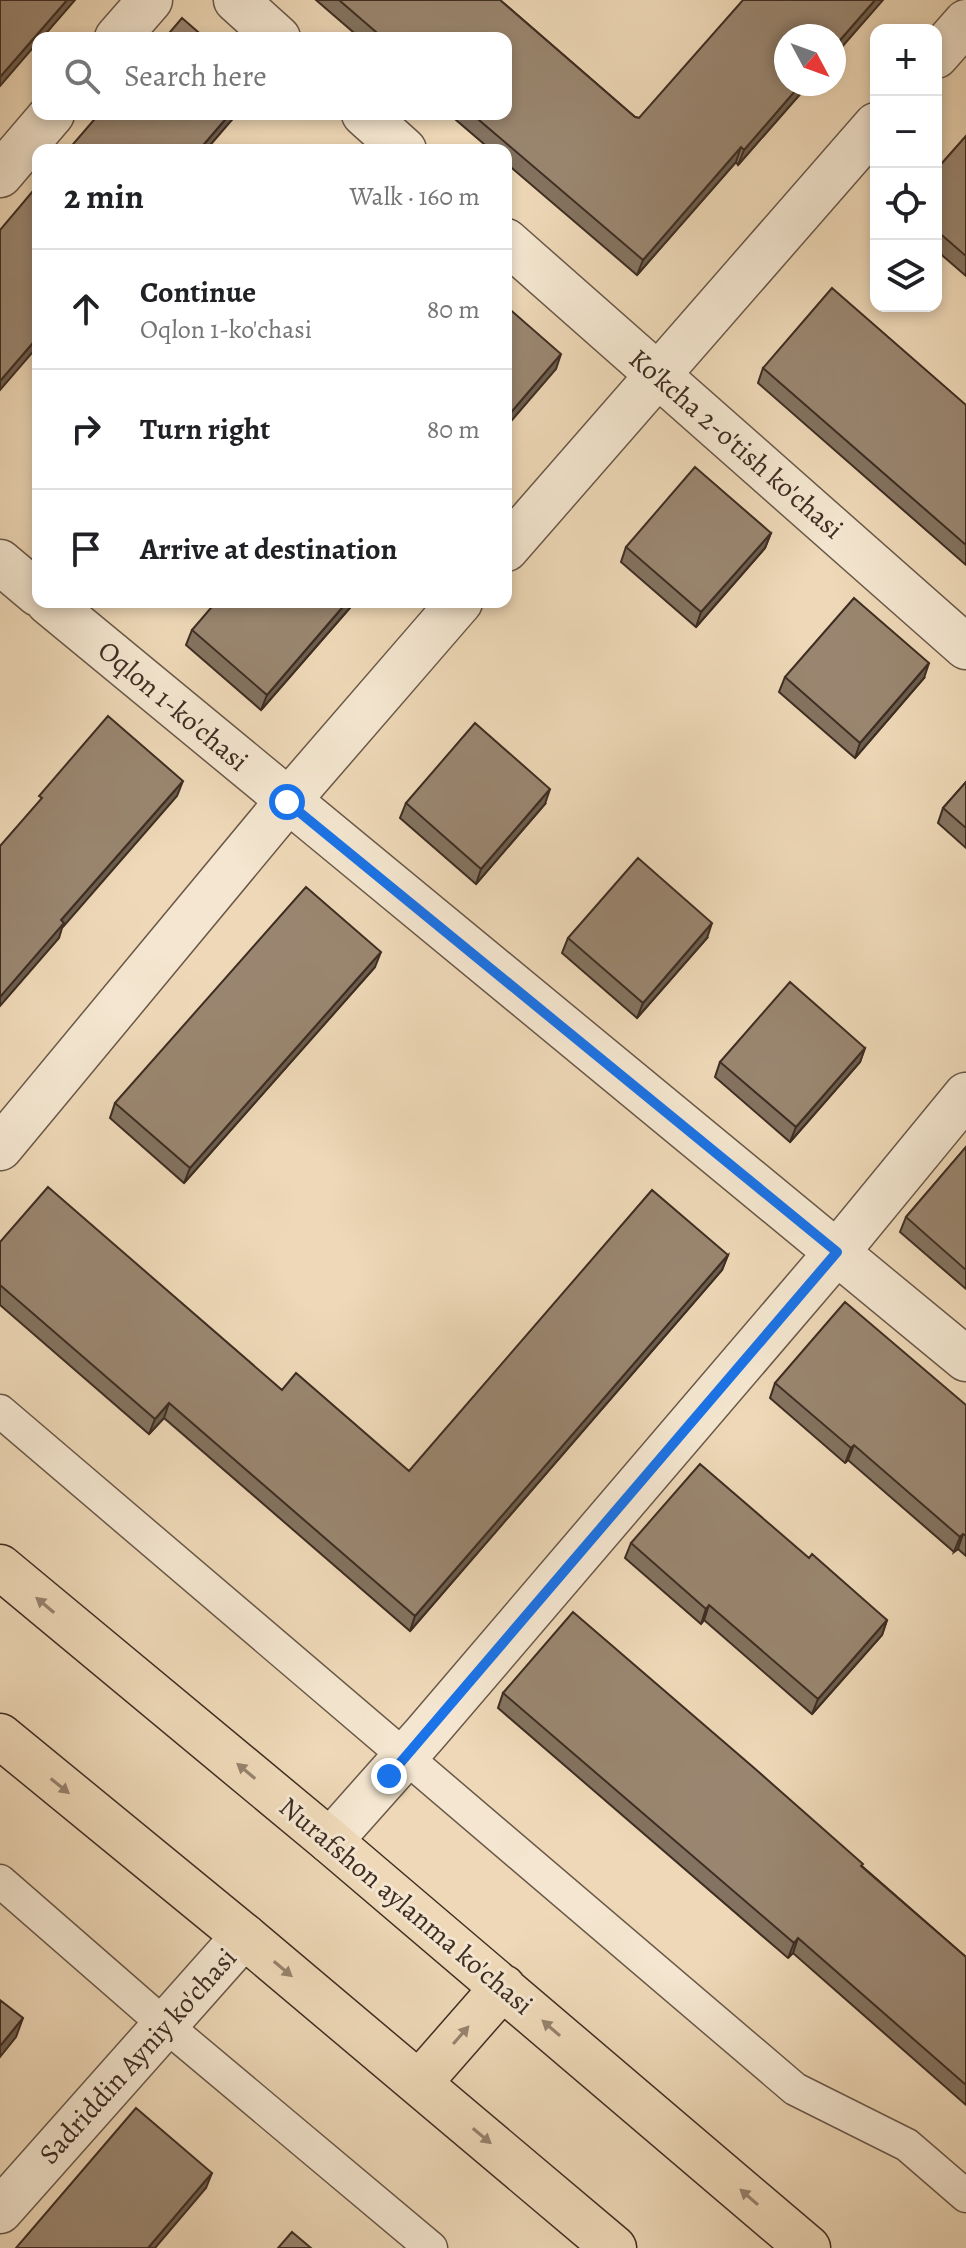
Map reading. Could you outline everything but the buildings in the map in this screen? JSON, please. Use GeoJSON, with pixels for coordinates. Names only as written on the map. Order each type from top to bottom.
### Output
{"type":"FeatureCollection","features":[{"type":"Feature","properties":{"kind":"main road","name":"Nurafshon aylanma ko'chasi"},"geometry":{"type":"LineString","coordinates":[[0,1567],[330,1841],[808,2248]]}},
{"type":"Feature","properties":{"kind":"main road"},"geometry":{"type":"LineString","coordinates":[[0,1736],[244,1936],[614,2248]]}},
{"type":"Feature","properties":{"kind":"main road"},"geometry":{"type":"LineString","coordinates":[[419,2083],[503,1987]]}},
{"type":"Feature","properties":{"kind":"street"},"geometry":{"type":"LineString","coordinates":[[122,32],[150,0]]}},
{"type":"Feature","properties":{"kind":"street"},"geometry":{"type":"LineString","coordinates":[[236,0],[271,32]]}},
{"type":"Feature","properties":{"kind":"street"},"geometry":{"type":"LineString","coordinates":[[942,49],[966,22]]}},
{"type":"Feature","properties":{"kind":"street"},"geometry":{"type":"LineString","coordinates":[[0,175],[47,120]]}},
{"type":"Feature","properties":{"kind":"street"},"geometry":{"type":"LineString","coordinates":[[371,120],[397,144]]}},
{"type":"Feature","properties":{"kind":"street"},"geometry":{"type":"LineString","coordinates":[[512,542],[870,132]]}},
{"type":"Feature","properties":{"kind":"street","name":"Ko'kcha 2-o'tish ko'chasi"},"geometry":{"type":"LineString","coordinates":[[512,246],[966,647]]}},
{"type":"Feature","properties":{"kind":"street"},"geometry":{"type":"LineString","coordinates":[[0,562],[32,589]]}},
{"type":"Feature","properties":{"kind":"street","name":"Oqlon 1-ko'chasi"},"geometry":{"type":"LineString","coordinates":[[55,608],[966,1359]]}},
{"type":"Feature","properties":{"kind":"street"},"geometry":{"type":"LineString","coordinates":[[0,1148],[287,802],[455,608]]}},
{"type":"Feature","properties":{"kind":"street"},"geometry":{"type":"LineString","coordinates":[[330,1841],[837,1252],[966,1095]]}},
{"type":"Feature","properties":{"kind":"street","name":"Sadriddin Ayniy ko'chasi"},"geometry":{"type":"LineString","coordinates":[[0,2211],[244,1936]]}},
{"type":"Feature","properties":{"kind":"lane"},"geometry":{"type":"LineString","coordinates":[[0,1411],[795,2089],[907,2145],[966,2196]]}},
{"type":"Feature","properties":{"kind":"lane"},"geometry":{"type":"LineString","coordinates":[[0,1881],[164,2024],[431,2248]]}},
{"type":"Feature","properties":{"kind":"route"},"geometry":{"type":"LineString","coordinates":[[287,802],[837,1252],[389,1776]]}}]}
